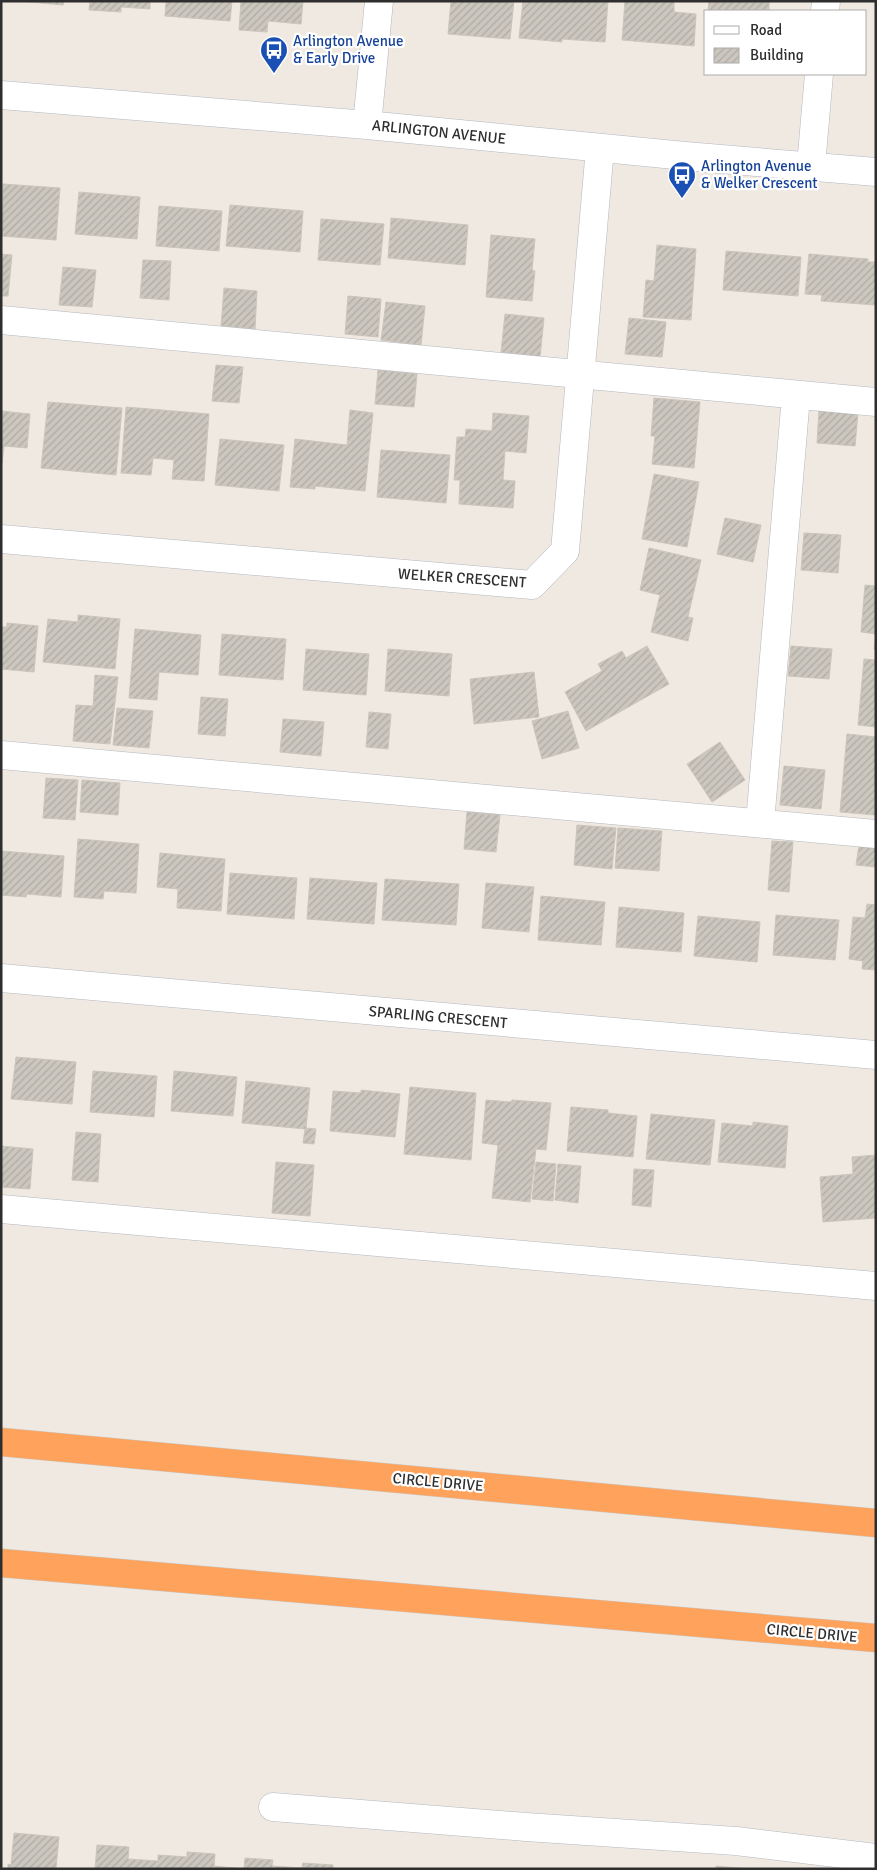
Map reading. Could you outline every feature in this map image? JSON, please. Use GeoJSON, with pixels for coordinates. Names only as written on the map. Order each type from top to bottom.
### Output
{"type":"FeatureCollection","features":[{"type":"Feature","properties":{"kind":"highway","name":"CIRCLE DRIVE"},"geometry":{"type":"LineString","coordinates":[[1,1442],[876,1523]]}},
{"type":"Feature","properties":{"kind":"highway","name":"CIRCLE DRIVE"},"geometry":{"type":"LineString","coordinates":[[1,1563],[876,1638]]}},
{"type":"Feature","properties":{"kind":"highway"},"geometry":{"type":"LineString","coordinates":[[1,1568],[156,1577]]}},
{"type":"Feature","properties":{"kind":"street"},"geometry":{"type":"LineString","coordinates":[[367,124],[379,1]]}},
{"type":"Feature","properties":{"kind":"street"},"geometry":{"type":"LineString","coordinates":[[811,166],[819,75]]}},
{"type":"Feature","properties":{"kind":"street","name":"ARLINGTON AVENUE"},"geometry":{"type":"LineString","coordinates":[[1,95],[367,124],[600,148],[876,172]]}},
{"type":"Feature","properties":{"kind":"street","name":"WELKER CRESCENT"},"geometry":{"type":"LineString","coordinates":[[1,540],[532,585],[565,551],[600,148]]}},
{"type":"Feature","properties":{"kind":"street"},"geometry":{"type":"LineString","coordinates":[[1,320],[876,402]]}},
{"type":"Feature","properties":{"kind":"street"},"geometry":{"type":"LineString","coordinates":[[760,823],[796,396]]}},
{"type":"Feature","properties":{"kind":"street"},"geometry":{"type":"LineString","coordinates":[[1,755],[876,834]]}},
{"type":"Feature","properties":{"kind":"street","name":"SPARLING CRESCENT"},"geometry":{"type":"LineString","coordinates":[[1,978],[876,1056]]}},
{"type":"Feature","properties":{"kind":"street"},"geometry":{"type":"LineString","coordinates":[[1,1209],[876,1286]]}},
{"type":"Feature","properties":{"kind":"street"},"geometry":{"type":"LineString","coordinates":[[273,1807],[736,1841],[876,1858]]}},
{"type":"Feature","properties":{"kind":"building"},"geometry":{"type":"Polygon","coordinates":[[[19,1],[64,1],[63,5],[19,1]]]}},
{"type":"Feature","properties":{"kind":"building"},"geometry":{"type":"Polygon","coordinates":[[[90,1],[150,1],[150,9],[121,7],[121,12],[89,10],[90,1]]]}},
{"type":"Feature","properties":{"kind":"building"},"geometry":{"type":"Polygon","coordinates":[[[166,1],[232,1],[230,21],[165,16],[166,1]]]}},
{"type":"Feature","properties":{"kind":"building"},"geometry":{"type":"Polygon","coordinates":[[[241,1],[303,1],[301,24],[268,21],[267,32],[239,30],[241,1]]]}},
{"type":"Feature","properties":{"kind":"building"},"geometry":{"type":"Polygon","coordinates":[[[451,1],[514,1],[510,39],[448,34],[451,1]]]}},
{"type":"Feature","properties":{"kind":"building"},"geometry":{"type":"Polygon","coordinates":[[[523,1],[608,1],[605,42],[562,39],[562,42],[519,38],[523,1]]]}},
{"type":"Feature","properties":{"kind":"building"},"geometry":{"type":"Polygon","coordinates":[[[625,1],[674,1],[674,12],[696,14],[694,46],[622,40],[625,1]]]}},
{"type":"Feature","properties":{"kind":"building"},"geometry":{"type":"Polygon","coordinates":[[[709,1],[769,2],[769,10],[708,10],[709,1]]]}},
{"type":"Feature","properties":{"kind":"building"},"geometry":{"type":"Polygon","coordinates":[[[3,184],[60,188],[56,240],[1,236],[3,184]]]}},
{"type":"Feature","properties":{"kind":"building"},"geometry":{"type":"Polygon","coordinates":[[[79,192],[140,197],[137,239],[75,234],[79,192]]]}},
{"type":"Feature","properties":{"kind":"building"},"geometry":{"type":"Polygon","coordinates":[[[230,205],[303,211],[300,252],[226,246],[230,205]]]}},
{"type":"Feature","properties":{"kind":"building"},"geometry":{"type":"Polygon","coordinates":[[[159,206],[222,211],[219,251],[156,246],[159,206]]]}},
{"type":"Feature","properties":{"kind":"building"},"geometry":{"type":"Polygon","coordinates":[[[391,218],[468,225],[465,265],[388,258],[391,218]]]}},
{"type":"Feature","properties":{"kind":"building"},"geometry":{"type":"Polygon","coordinates":[[[321,219],[384,224],[380,265],[318,260],[321,219]]]}},
{"type":"Feature","properties":{"kind":"building"},"geometry":{"type":"Polygon","coordinates":[[[491,235],[535,239],[532,270],[535,271],[532,301],[486,297],[491,235]]]}},
{"type":"Feature","properties":{"kind":"building"},"geometry":{"type":"Polygon","coordinates":[[[657,245],[696,249],[691,320],[643,317],[646,280],[654,281],[657,245]]]}},
{"type":"Feature","properties":{"kind":"building"},"geometry":{"type":"Polygon","coordinates":[[[726,251],[801,257],[798,296],[723,290],[726,251]]]}},
{"type":"Feature","properties":{"kind":"building"},"geometry":{"type":"Polygon","coordinates":[[[1,254],[12,255],[8,296],[1,296],[1,254]]]}},
{"type":"Feature","properties":{"kind":"building"},"geometry":{"type":"Polygon","coordinates":[[[809,254],[868,259],[868,262],[876,262],[876,305],[821,301],[822,295],[805,294],[809,254]]]}},
{"type":"Feature","properties":{"kind":"building"},"geometry":{"type":"Polygon","coordinates":[[[143,260],[171,261],[169,300],[140,298],[143,260]]]}},
{"type":"Feature","properties":{"kind":"building"},"geometry":{"type":"Polygon","coordinates":[[[63,267],[96,270],[92,307],[59,305],[63,267]]]}},
{"type":"Feature","properties":{"kind":"building"},"geometry":{"type":"Polygon","coordinates":[[[224,288],[257,291],[255,329],[221,326],[224,288]]]}},
{"type":"Feature","properties":{"kind":"building"},"geometry":{"type":"Polygon","coordinates":[[[348,296],[381,299],[378,337],[345,334],[348,296]]]}},
{"type":"Feature","properties":{"kind":"building"},"geometry":{"type":"Polygon","coordinates":[[[386,302],[425,306],[421,345],[381,340],[386,302]]]}},
{"type":"Feature","properties":{"kind":"building"},"geometry":{"type":"Polygon","coordinates":[[[505,314],[544,318],[540,357],[501,352],[505,314]]]}},
{"type":"Feature","properties":{"kind":"building"},"geometry":{"type":"Polygon","coordinates":[[[629,318],[666,322],[662,357],[625,354],[629,318]]]}},
{"type":"Feature","properties":{"kind":"building"},"geometry":{"type":"Polygon","coordinates":[[[216,365],[243,367],[239,403],[212,401],[216,365]]]}},
{"type":"Feature","properties":{"kind":"building"},"geometry":{"type":"Polygon","coordinates":[[[378,370],[417,374],[414,407],[375,404],[378,370]]]}},
{"type":"Feature","properties":{"kind":"building"},"geometry":{"type":"Polygon","coordinates":[[[654,398],[700,402],[694,468],[652,464],[655,436],[651,436],[654,398]]]}},
{"type":"Feature","properties":{"kind":"building"},"geometry":{"type":"Polygon","coordinates":[[[48,402],[122,408],[116,475],[41,468],[48,402]]]}},
{"type":"Feature","properties":{"kind":"building"},"geometry":{"type":"Polygon","coordinates":[[[126,407],[209,414],[204,481],[172,479],[174,460],[153,458],[151,475],[121,473],[126,407]]]}},
{"type":"Feature","properties":{"kind":"building"},"geometry":{"type":"Polygon","coordinates":[[[350,410],[373,413],[365,491],[315,486],[315,489],[290,487],[295,439],[347,445],[350,410]]]}},
{"type":"Feature","properties":{"kind":"building"},"geometry":{"type":"Polygon","coordinates":[[[819,410],[858,413],[855,446],[817,443],[819,410]]]}},
{"type":"Feature","properties":{"kind":"building"},"geometry":{"type":"Polygon","coordinates":[[[1,411],[30,414],[27,448],[4,446],[2,463],[1,411]]]}},
{"type":"Feature","properties":{"kind":"building"},"geometry":{"type":"Polygon","coordinates":[[[493,413],[529,416],[526,453],[505,451],[503,480],[515,481],[513,508],[459,504],[460,480],[454,480],[457,437],[465,437],[466,429],[492,431],[493,413]]]}},
{"type":"Feature","properties":{"kind":"building"},"geometry":{"type":"Polygon","coordinates":[[[220,439],[284,445],[279,491],[215,485],[220,439]]]}},
{"type":"Feature","properties":{"kind":"building"},"geometry":{"type":"Polygon","coordinates":[[[381,450],[450,455],[446,503],[377,497],[381,450]]]}},
{"type":"Feature","properties":{"kind":"building"},"geometry":{"type":"Polygon","coordinates":[[[654,474],[699,482],[687,547],[642,539],[654,474]]]}},
{"type":"Feature","properties":{"kind":"building"},"geometry":{"type":"Polygon","coordinates":[[[725,518],[761,525],[753,562],[717,554],[725,518]]]}},
{"type":"Feature","properties":{"kind":"building"},"geometry":{"type":"Polygon","coordinates":[[[804,533],[841,535],[838,573],[801,570],[804,533]]]}},
{"type":"Feature","properties":{"kind":"building"},"geometry":{"type":"Polygon","coordinates":[[[649,548],[701,560],[688,617],[693,618],[688,641],[651,632],[660,595],[640,590],[649,548]]]}},
{"type":"Feature","properties":{"kind":"building"},"geometry":{"type":"Polygon","coordinates":[[[865,585],[876,586],[876,634],[861,632],[865,585]]]}},
{"type":"Feature","properties":{"kind":"building"},"geometry":{"type":"Polygon","coordinates":[[[78,615],[120,619],[115,669],[43,662],[48,619],[78,622],[78,615]]]}},
{"type":"Feature","properties":{"kind":"building"},"geometry":{"type":"Polygon","coordinates":[[[7,623],[38,626],[34,672],[1,669],[1,627],[7,627],[7,623]]]}},
{"type":"Feature","properties":{"kind":"building"},"geometry":{"type":"Polygon","coordinates":[[[135,629],[201,635],[198,675],[159,672],[157,700],[129,698],[135,629]]]}},
{"type":"Feature","properties":{"kind":"building"},"geometry":{"type":"Polygon","coordinates":[[[222,634],[286,639],[283,680],[219,675],[222,634]]]}},
{"type":"Feature","properties":{"kind":"building"},"geometry":{"type":"Polygon","coordinates":[[[647,646],[669,684],[586,731],[565,692],[602,671],[598,664],[622,651],[626,658],[647,646]]]}},
{"type":"Feature","properties":{"kind":"building"},"geometry":{"type":"Polygon","coordinates":[[[791,646],[832,649],[829,679],[788,676],[791,646]]]}},
{"type":"Feature","properties":{"kind":"building"},"geometry":{"type":"Polygon","coordinates":[[[306,649],[369,654],[366,695],[303,690],[306,649]]]}},
{"type":"Feature","properties":{"kind":"building"},"geometry":{"type":"Polygon","coordinates":[[[388,649],[452,654],[449,696],[385,691],[388,649]]]}},
{"type":"Feature","properties":{"kind":"building"},"geometry":{"type":"Polygon","coordinates":[[[864,659],[876,660],[876,727],[858,725],[864,659]]]}},
{"type":"Feature","properties":{"kind":"building"},"geometry":{"type":"Polygon","coordinates":[[[534,672],[539,717],[474,724],[470,679],[534,672]]]}},
{"type":"Feature","properties":{"kind":"building"},"geometry":{"type":"Polygon","coordinates":[[[95,675],[118,677],[110,744],[73,741],[76,705],[93,706],[95,675]]]}},
{"type":"Feature","properties":{"kind":"building"},"geometry":{"type":"Polygon","coordinates":[[[201,697],[228,699],[225,736],[198,734],[201,697]]]}},
{"type":"Feature","properties":{"kind":"building"},"geometry":{"type":"Polygon","coordinates":[[[117,708],[153,711],[149,748],[113,745],[117,708]]]}},
{"type":"Feature","properties":{"kind":"building"},"geometry":{"type":"Polygon","coordinates":[[[568,711],[579,748],[542,759],[532,721],[568,711]]]}},
{"type":"Feature","properties":{"kind":"building"},"geometry":{"type":"Polygon","coordinates":[[[369,712],[391,714],[388,749],[366,747],[369,712]]]}},
{"type":"Feature","properties":{"kind":"building"},"geometry":{"type":"Polygon","coordinates":[[[283,719],[324,722],[321,756],[280,752],[283,719]]]}},
{"type":"Feature","properties":{"kind":"building"},"geometry":{"type":"Polygon","coordinates":[[[847,734],[876,737],[876,815],[840,812],[847,734]]]}},
{"type":"Feature","properties":{"kind":"building"},"geometry":{"type":"Polygon","coordinates":[[[720,742],[745,780],[712,802],[687,764],[720,742]]]}},
{"type":"Feature","properties":{"kind":"building"},"geometry":{"type":"Polygon","coordinates":[[[784,766],[825,770],[821,809],[780,805],[784,766]]]}},
{"type":"Feature","properties":{"kind":"building"},"geometry":{"type":"Polygon","coordinates":[[[46,778],[78,780],[75,820],[43,818],[46,778]]]}},
{"type":"Feature","properties":{"kind":"building"},"geometry":{"type":"Polygon","coordinates":[[[82,780],[120,783],[118,815],[80,812],[82,780]]]}},
{"type":"Feature","properties":{"kind":"building"},"geometry":{"type":"Polygon","coordinates":[[[467,812],[500,815],[496,852],[464,849],[467,812]]]}},
{"type":"Feature","properties":{"kind":"building"},"geometry":{"type":"Polygon","coordinates":[[[577,825],[616,828],[612,869],[574,865],[577,825]]]}},
{"type":"Feature","properties":{"kind":"building"},"geometry":{"type":"Polygon","coordinates":[[[618,828],[662,831],[659,871],[615,868],[618,828]]]}},
{"type":"Feature","properties":{"kind":"building"},"geometry":{"type":"Polygon","coordinates":[[[78,839],[139,844],[136,893],[104,891],[103,899],[74,897],[78,839]]]}},
{"type":"Feature","properties":{"kind":"building"},"geometry":{"type":"Polygon","coordinates":[[[772,841],[793,842],[789,892],[768,890],[772,841]]]}},
{"type":"Feature","properties":{"kind":"building"},"geometry":{"type":"Polygon","coordinates":[[[859,845],[876,846],[876,867],[856,865],[859,845]]]}},
{"type":"Feature","properties":{"kind":"building"},"geometry":{"type":"Polygon","coordinates":[[[1,851],[64,856],[61,897],[27,894],[26,897],[1,895],[1,851]]]}},
{"type":"Feature","properties":{"kind":"building"},"geometry":{"type":"Polygon","coordinates":[[[160,853],[225,859],[221,911],[177,908],[178,889],[157,887],[160,853]]]}},
{"type":"Feature","properties":{"kind":"building"},"geometry":{"type":"Polygon","coordinates":[[[230,873],[297,878],[294,919],[227,914],[230,873]]]}},
{"type":"Feature","properties":{"kind":"building"},"geometry":{"type":"Polygon","coordinates":[[[310,878],[377,883],[374,924],[307,919],[310,878]]]}},
{"type":"Feature","properties":{"kind":"building"},"geometry":{"type":"Polygon","coordinates":[[[385,879],[459,884],[456,925],[382,920],[385,879]]]}},
{"type":"Feature","properties":{"kind":"building"},"geometry":{"type":"Polygon","coordinates":[[[486,883],[534,887],[529,932],[482,928],[486,883]]]}},
{"type":"Feature","properties":{"kind":"building"},"geometry":{"type":"Polygon","coordinates":[[[541,896],[605,902],[601,945],[538,940],[541,896]]]}},
{"type":"Feature","properties":{"kind":"building"},"geometry":{"type":"Polygon","coordinates":[[[867,904],[876,905],[876,970],[862,969],[863,961],[849,959],[853,917],[865,918],[867,904]]]}},
{"type":"Feature","properties":{"kind":"building"},"geometry":{"type":"Polygon","coordinates":[[[619,907],[684,913],[681,952],[616,947],[619,907]]]}},
{"type":"Feature","properties":{"kind":"building"},"geometry":{"type":"Polygon","coordinates":[[[776,915],[839,920],[835,960],[773,955],[776,915]]]}},
{"type":"Feature","properties":{"kind":"building"},"geometry":{"type":"Polygon","coordinates":[[[698,916],[760,922],[757,962],[694,956],[698,916]]]}},
{"type":"Feature","properties":{"kind":"building"},"geometry":{"type":"Polygon","coordinates":[[[16,1057],[76,1062],[72,1104],[11,1099],[16,1057]]]}},
{"type":"Feature","properties":{"kind":"building"},"geometry":{"type":"Polygon","coordinates":[[[93,1071],[157,1076],[154,1117],[90,1112],[93,1071]]]}},
{"type":"Feature","properties":{"kind":"building"},"geometry":{"type":"Polygon","coordinates":[[[174,1071],[237,1077],[233,1116],[171,1111],[174,1071]]]}},
{"type":"Feature","properties":{"kind":"building"},"geometry":{"type":"Polygon","coordinates":[[[246,1081],[310,1088],[306,1128],[316,1129],[314,1144],[303,1143],[305,1129],[242,1123],[246,1081]]]}},
{"type":"Feature","properties":{"kind":"building"},"geometry":{"type":"Polygon","coordinates":[[[410,1087],[476,1093],[471,1160],[404,1154],[410,1087]]]}},
{"type":"Feature","properties":{"kind":"building"},"geometry":{"type":"Polygon","coordinates":[[[361,1090],[400,1094],[395,1137],[330,1131],[333,1091],[361,1093],[361,1090]]]}},
{"type":"Feature","properties":{"kind":"building"},"geometry":{"type":"Polygon","coordinates":[[[486,1100],[551,1103],[546,1150],[536,1149],[530,1202],[492,1198],[498,1145],[482,1143],[486,1100]]]}},
{"type":"Feature","properties":{"kind":"building"},"geometry":{"type":"Polygon","coordinates":[[[571,1107],[608,1110],[608,1113],[637,1116],[633,1157],[567,1151],[571,1107]]]}},
{"type":"Feature","properties":{"kind":"building"},"geometry":{"type":"Polygon","coordinates":[[[651,1114],[715,1120],[710,1165],[646,1159],[651,1114]]]}},
{"type":"Feature","properties":{"kind":"building"},"geometry":{"type":"Polygon","coordinates":[[[753,1122],[788,1126],[785,1168],[718,1162],[722,1123],[753,1126],[753,1122]]]}},
{"type":"Feature","properties":{"kind":"building"},"geometry":{"type":"Polygon","coordinates":[[[76,1132],[101,1134],[98,1182],[72,1180],[76,1132]]]}},
{"type":"Feature","properties":{"kind":"building"},"geometry":{"type":"Polygon","coordinates":[[[1,1146],[33,1149],[30,1189],[1,1187],[1,1146]]]}},
{"type":"Feature","properties":{"kind":"building"},"geometry":{"type":"Polygon","coordinates":[[[876,1155],[876,1218],[823,1222],[820,1177],[853,1174],[852,1157],[876,1155]]]}},
{"type":"Feature","properties":{"kind":"building"},"geometry":{"type":"Polygon","coordinates":[[[276,1162],[314,1165],[310,1216],[272,1213],[276,1162]]]}},
{"type":"Feature","properties":{"kind":"building"},"geometry":{"type":"Polygon","coordinates":[[[536,1162],[556,1164],[553,1201],[532,1199],[536,1162]]]}},
{"type":"Feature","properties":{"kind":"building"},"geometry":{"type":"Polygon","coordinates":[[[558,1164],[581,1166],[578,1203],[555,1200],[558,1164]]]}},
{"type":"Feature","properties":{"kind":"building"},"geometry":{"type":"Polygon","coordinates":[[[634,1169],[654,1170],[651,1207],[632,1205],[634,1169]]]}},
{"type":"Feature","properties":{"kind":"building"},"geometry":{"type":"Polygon","coordinates":[[[14,1833],[59,1837],[56,1868],[8,1869],[8,1864],[11,1865],[14,1833]]]}},
{"type":"Feature","properties":{"kind":"building"},"geometry":{"type":"Polygon","coordinates":[[[97,1845],[129,1847],[128,1859],[158,1861],[158,1855],[187,1857],[187,1852],[215,1854],[214,1866],[244,1869],[95,1869],[97,1845]]]}},
{"type":"Feature","properties":{"kind":"building"},"geometry":{"type":"Polygon","coordinates":[[[245,1858],[273,1860],[272,1866],[302,1868],[303,1863],[333,1865],[333,1869],[244,1869],[245,1858]]]}},
{"type":"Feature","properties":{"kind":"building"},"geometry":{"type":"Polygon","coordinates":[[[716,1866],[749,1869],[716,1869],[716,1866]]]}},
{"type":"Feature","properties":{"kind":"place","name":"Arlington Avenue & Early Drive"},"geometry":{"type":"Point","coordinates":[274,74]}},
{"type":"Feature","properties":{"kind":"place","name":"Arlington Avenue & Welker Crescent"},"geometry":{"type":"Point","coordinates":[682,199]}}]}
